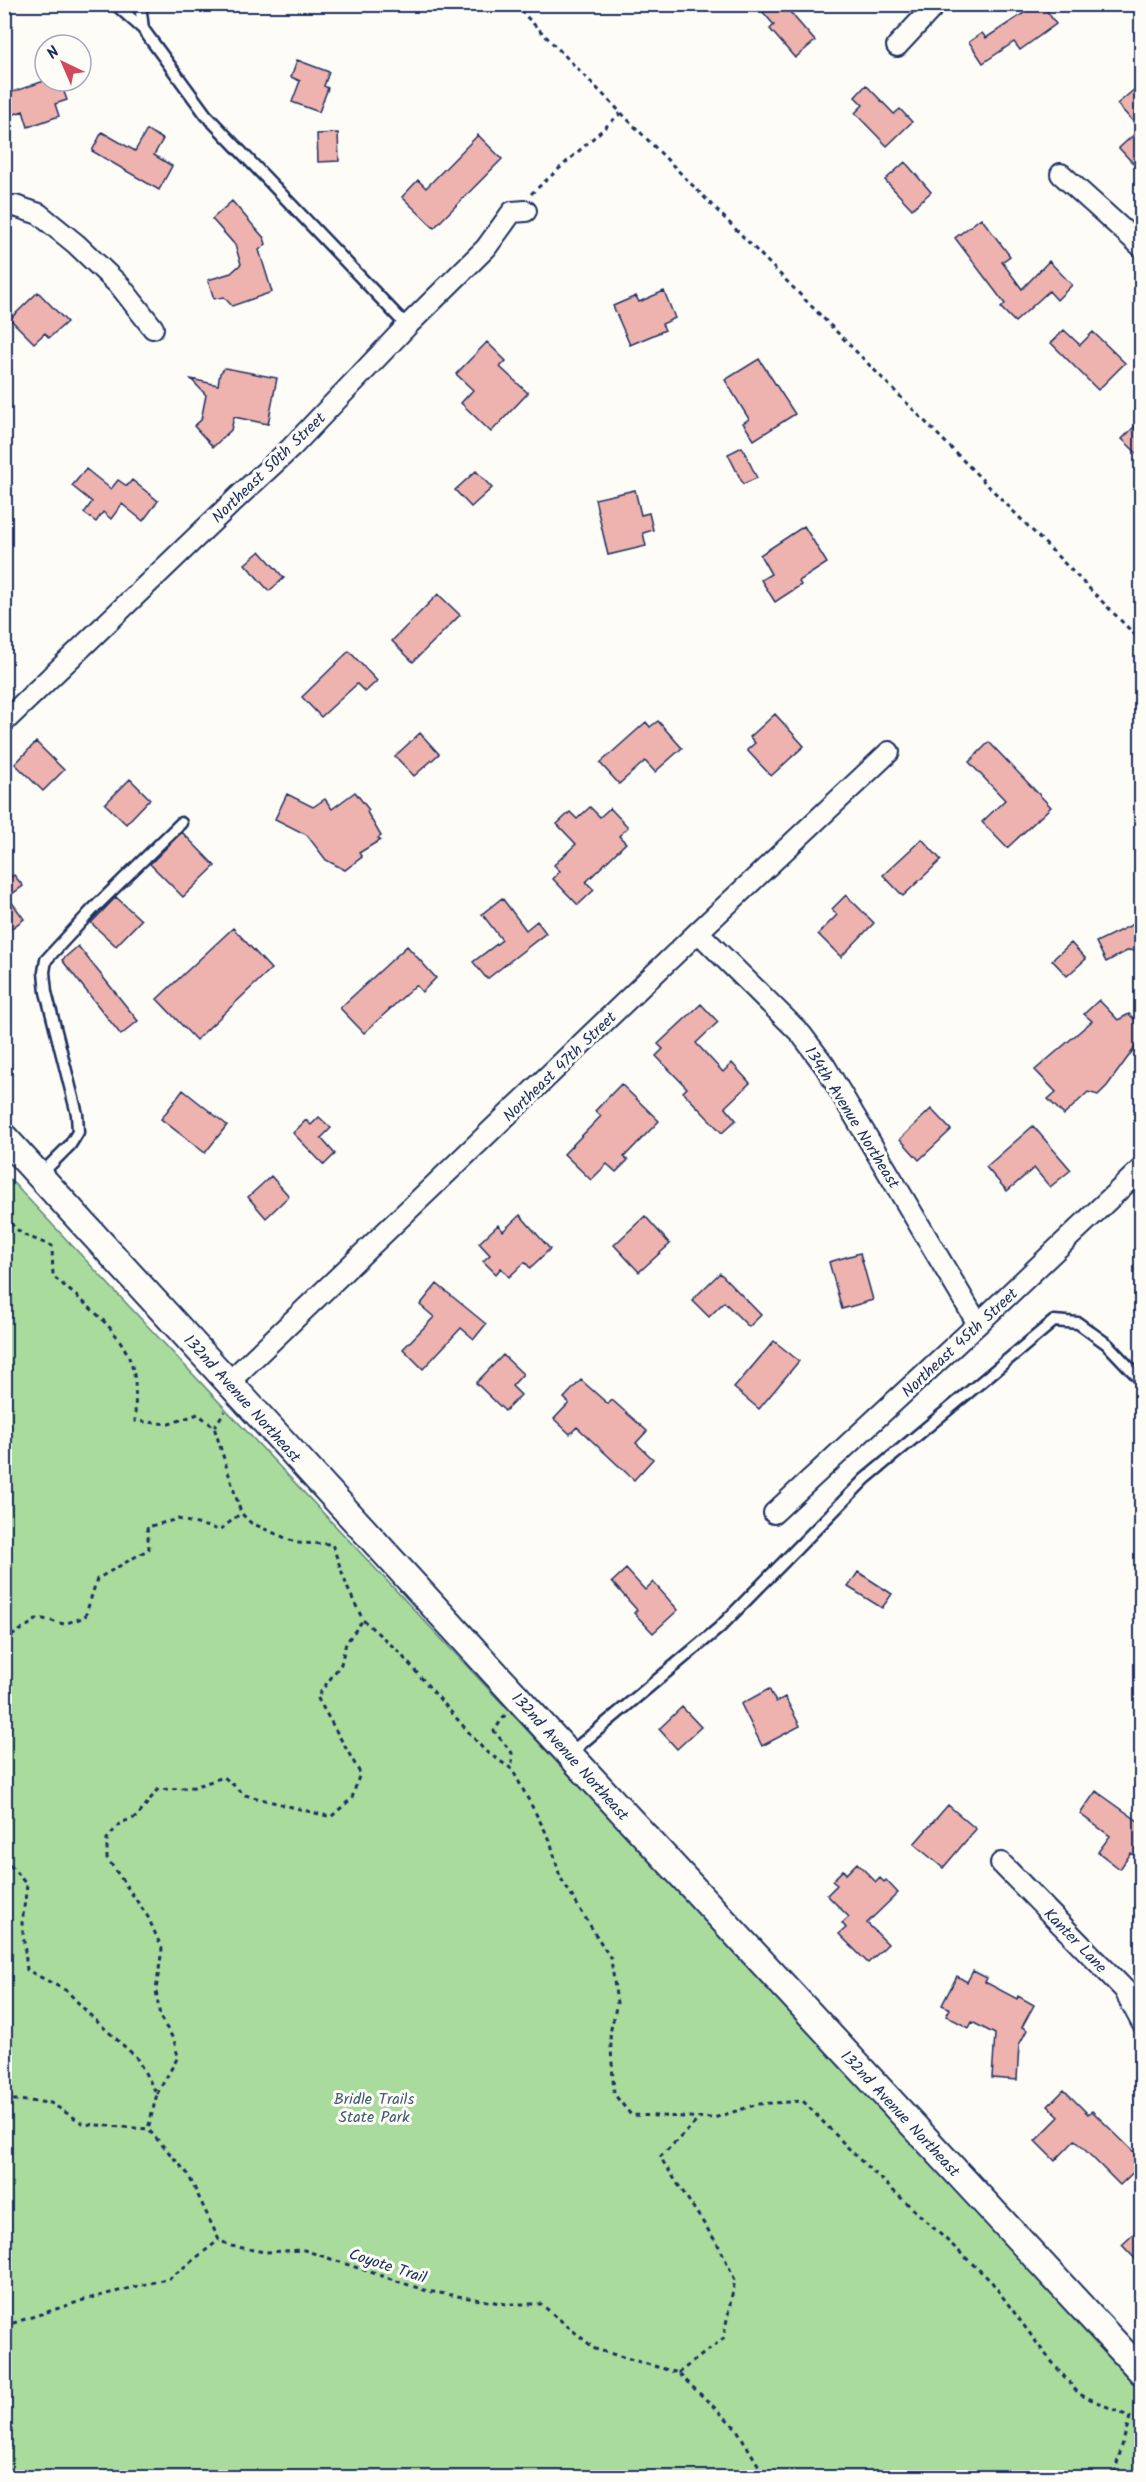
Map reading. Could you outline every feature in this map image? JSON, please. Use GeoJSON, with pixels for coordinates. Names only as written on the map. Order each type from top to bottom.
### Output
{"type":"FeatureCollection","features":[{"type":"Feature","properties":{"kind":"street"},"geometry":{"type":"LineString","coordinates":[[897,46],[936,4]]}},
{"type":"Feature","properties":{"kind":"street"},"geometry":{"type":"LineString","coordinates":[[1061,174],[1142,247]]}},
{"type":"Feature","properties":{"kind":"street"},"geometry":{"type":"LineString","coordinates":[[10,206],[39,214],[76,244],[121,287],[153,328]]}},
{"type":"Feature","properties":{"kind":"street","name":"Northeast 50th Street"},"geometry":{"type":"LineString","coordinates":[[4,722],[291,448],[519,212]]}},
{"type":"Feature","properties":{"kind":"street","name":"Northeast 47th Street"},"geometry":{"type":"LineString","coordinates":[[229,1382],[889,752]]}},
{"type":"Feature","properties":{"kind":"street","name":"134th Avenue Northeast"},"geometry":{"type":"LineString","coordinates":[[698,932],[801,1034],[825,1066],[978,1324]]}},
{"type":"Feature","properties":{"kind":"street","name":"132nd Avenue Northeast"},"geometry":{"type":"LineString","coordinates":[[4,1137],[569,1754],[1142,2372]]}},
{"type":"Feature","properties":{"kind":"street","name":"Northeast 45th Street"},"geometry":{"type":"LineString","coordinates":[[774,1513],[1142,1168]]}},
{"type":"Feature","properties":{"kind":"street","name":"Kanter Lane"},"geometry":{"type":"LineString","coordinates":[[1001,1863],[1124,1989],[1142,2023]]}},
{"type":"Feature","properties":{"kind":"lane"},"geometry":{"type":"LineString","coordinates":[[115,4],[143,29],[206,115],[407,326]]}},
{"type":"Feature","properties":{"kind":"lane"},"geometry":{"type":"LineString","coordinates":[[140,4],[143,29]]}},
{"type":"Feature","properties":{"kind":"lane"},"geometry":{"type":"LineString","coordinates":[[40,1175],[70,1145],[78,1132],[77,1114],[46,992],[44,972],[46,960],[93,909],[181,824]]}},
{"type":"Feature","properties":{"kind":"lane"},"geometry":{"type":"LineString","coordinates":[[569,1754],[719,1628],[865,1479],[1054,1321],[1078,1323],[1107,1344],[1142,1381]]}},
{"type":"Feature","properties":{"kind":"path"},"geometry":{"type":"LineString","coordinates":[[513,4],[1142,642]]}},
{"type":"Feature","properties":{"kind":"path"},"geometry":{"type":"LineString","coordinates":[[519,212],[621,113]]}},
{"type":"Feature","properties":{"kind":"path"},"geometry":{"type":"LineString","coordinates":[[4,1217],[22,1234],[52,1246],[53,1276],[109,1326],[124,1346],[134,1371],[135,1421],[170,1424],[198,1414],[214,1427],[241,1512],[251,1523],[297,1543],[332,1544],[348,1589],[363,1620],[398,1651],[485,1751],[512,1769],[550,1840],[560,1877],[611,1959],[617,2003],[610,2033],[614,2094],[631,2115],[714,2118],[758,2104],[803,2101],[859,2159],[992,2282],[1079,2394],[1130,2417],[1113,2478]]}},
{"type":"Feature","properties":{"kind":"path"},"geometry":{"type":"LineString","coordinates":[[214,1427],[227,1408]]}},
{"type":"Feature","properties":{"kind":"path"},"geometry":{"type":"LineString","coordinates":[[4,1641],[39,1618],[64,1624],[85,1617],[97,1579],[149,1549],[147,1527],[178,1518],[220,1530],[241,1512]]}},
{"type":"Feature","properties":{"kind":"path"},"geometry":{"type":"LineString","coordinates":[[148,2128],[157,2094],[178,2057],[174,2040],[160,2017],[156,1990],[162,1949],[148,1917],[106,1858],[107,1839],[120,1823],[137,1817],[157,1790],[194,1787],[224,1777],[245,1795],[331,1817],[352,1798],[360,1773],[317,1697],[341,1664],[346,1643],[363,1620]]}},
{"type":"Feature","properties":{"kind":"path"},"geometry":{"type":"LineString","coordinates":[[512,1769],[512,1753],[494,1731],[517,1697]]}},
{"type":"Feature","properties":{"kind":"path"},"geometry":{"type":"LineString","coordinates":[[4,1858],[27,1885],[22,1923],[27,1970],[67,1990],[90,2015],[136,2057],[157,2094]]}},
{"type":"Feature","properties":{"kind":"path"},"geometry":{"type":"LineString","coordinates":[[4,2099],[51,2103],[84,2124],[148,2128],[188,2174],[219,2240],[170,2278],[87,2299],[4,2326]]}},
{"type":"Feature","properties":{"kind":"path"},"geometry":{"type":"LineString","coordinates":[[678,2373],[723,2339],[735,2280],[720,2247],[660,2157],[699,2119]]}},
{"type":"Feature","properties":{"kind":"path","name":"Coyote Trail"},"geometry":{"type":"LineString","coordinates":[[219,2240],[231,2246],[265,2252],[304,2250],[427,2291],[506,2304],[541,2304],[595,2349],[678,2373],[736,2428],[766,2478]]}},
{"type":"Feature","properties":{"kind":"green space","name":"Bridle Trails State Park"},"geometry":{"type":"Polygon","coordinates":[[[4,1173],[1141,2384],[1141,2477],[5,2477],[4,1173]]]}},
{"type":"Feature","properties":{"kind":"building"},"geometry":{"type":"Polygon","coordinates":[[[756,4],[783,4],[815,41],[795,58],[770,29],[774,25],[756,4]]]}},
{"type":"Feature","properties":{"kind":"building"},"geometry":{"type":"Polygon","coordinates":[[[1018,4],[1042,4],[1056,24],[1020,50],[1014,42],[983,63],[969,42],[982,33],[986,38],[1024,13],[1018,4]]]}},
{"type":"Feature","properties":{"kind":"building"},"geometry":{"type":"Polygon","coordinates":[[[297,60],[329,72],[324,86],[328,88],[319,112],[292,102],[300,81],[291,77],[297,60]]]}},
{"type":"Feature","properties":{"kind":"building"},"geometry":{"type":"Polygon","coordinates":[[[1142,83],[1142,173],[1119,148],[1140,129],[1117,104],[1142,83]]]}},
{"type":"Feature","properties":{"kind":"building"},"geometry":{"type":"Polygon","coordinates":[[[33,85],[33,93],[64,93],[67,100],[55,104],[59,116],[28,127],[23,111],[4,118],[4,95],[33,85]]]}},
{"type":"Feature","properties":{"kind":"building"},"geometry":{"type":"Polygon","coordinates":[[[866,85],[894,114],[900,109],[912,122],[887,146],[855,113],[863,105],[855,97],[866,85]]]}},
{"type":"Feature","properties":{"kind":"building"},"geometry":{"type":"Polygon","coordinates":[[[147,130],[163,139],[154,155],[172,166],[159,190],[92,151],[102,132],[135,151],[147,130]]]}},
{"type":"Feature","properties":{"kind":"building"},"geometry":{"type":"Polygon","coordinates":[[[338,133],[339,161],[318,162],[317,134],[338,133]]]}},
{"type":"Feature","properties":{"kind":"building"},"geometry":{"type":"Polygon","coordinates":[[[478,135],[502,159],[434,228],[402,197],[418,180],[426,188],[478,135]]]}},
{"type":"Feature","properties":{"kind":"building"},"geometry":{"type":"Polygon","coordinates":[[[905,162],[931,192],[912,209],[885,180],[905,162]]]}},
{"type":"Feature","properties":{"kind":"building"},"geometry":{"type":"Polygon","coordinates":[[[232,201],[264,238],[266,244],[259,250],[272,292],[232,306],[224,297],[214,299],[208,280],[231,273],[241,264],[235,245],[212,219],[232,201]]]}},
{"type":"Feature","properties":{"kind":"building"},"geometry":{"type":"Polygon","coordinates":[[[981,218],[1010,256],[1002,262],[1022,289],[1049,261],[1072,285],[1057,300],[1049,291],[1015,322],[1001,308],[1005,304],[955,238],[981,218]]]}},
{"type":"Feature","properties":{"kind":"building"},"geometry":{"type":"Polygon","coordinates":[[[664,291],[675,318],[662,324],[665,330],[630,345],[613,306],[636,296],[639,302],[664,291]]]}},
{"type":"Feature","properties":{"kind":"building"},"geometry":{"type":"Polygon","coordinates":[[[38,292],[67,322],[49,338],[45,333],[34,343],[10,319],[38,292]]]}},
{"type":"Feature","properties":{"kind":"building"},"geometry":{"type":"Polygon","coordinates":[[[1064,330],[1080,345],[1093,332],[1125,363],[1098,390],[1051,343],[1064,330]]]}},
{"type":"Feature","properties":{"kind":"building"},"geometry":{"type":"Polygon","coordinates":[[[487,342],[506,361],[500,367],[528,393],[491,432],[461,403],[473,390],[456,374],[487,342]]]}},
{"type":"Feature","properties":{"kind":"building"},"geometry":{"type":"Polygon","coordinates":[[[759,359],[795,414],[754,440],[743,423],[749,419],[725,380],[759,359]]]}},
{"type":"Feature","properties":{"kind":"building"},"geometry":{"type":"Polygon","coordinates":[[[225,368],[277,378],[268,424],[234,417],[231,430],[213,447],[194,426],[201,420],[206,395],[191,379],[218,385],[220,373],[225,368]]]}},
{"type":"Feature","properties":{"kind":"building"},"geometry":{"type":"Polygon","coordinates":[[[1142,419],[1142,458],[1122,439],[1142,419]]]}},
{"type":"Feature","properties":{"kind":"building"},"geometry":{"type":"Polygon","coordinates":[[[742,447],[757,478],[743,484],[728,454],[742,447]]]}},
{"type":"Feature","properties":{"kind":"building"},"geometry":{"type":"Polygon","coordinates":[[[86,469],[111,489],[118,480],[127,486],[132,480],[158,501],[143,521],[122,504],[111,519],[103,512],[96,522],[84,513],[92,502],[72,486],[86,469]]]}},
{"type":"Feature","properties":{"kind":"building"},"geometry":{"type":"Polygon","coordinates":[[[476,471],[492,488],[471,507],[455,490],[476,471]]]}},
{"type":"Feature","properties":{"kind":"building"},"geometry":{"type":"Polygon","coordinates":[[[635,490],[641,515],[649,513],[653,530],[643,533],[646,546],[608,555],[595,499],[635,490]]]}},
{"type":"Feature","properties":{"kind":"building"},"geometry":{"type":"Polygon","coordinates":[[[804,526],[827,563],[799,581],[801,585],[775,602],[761,580],[771,574],[760,555],[804,526]]]}},
{"type":"Feature","properties":{"kind":"building"},"geometry":{"type":"Polygon","coordinates":[[[260,551],[284,578],[269,591],[245,564],[260,551]]]}},
{"type":"Feature","properties":{"kind":"building"},"geometry":{"type":"Polygon","coordinates":[[[438,594],[460,615],[413,662],[392,641],[438,594]]]}},
{"type":"Feature","properties":{"kind":"building"},"geometry":{"type":"Polygon","coordinates":[[[349,651],[377,681],[365,692],[357,684],[321,717],[302,697],[349,651]]]}},
{"type":"Feature","properties":{"kind":"building"},"geometry":{"type":"Polygon","coordinates":[[[775,714],[804,746],[771,776],[747,750],[755,743],[750,737],[775,714]]]}},
{"type":"Feature","properties":{"kind":"building"},"geometry":{"type":"Polygon","coordinates":[[[658,721],[682,748],[655,772],[645,761],[619,784],[600,763],[646,722],[650,727],[658,721]]]}},
{"type":"Feature","properties":{"kind":"building"},"geometry":{"type":"Polygon","coordinates":[[[420,733],[439,754],[414,776],[395,756],[420,733]]]}},
{"type":"Feature","properties":{"kind":"building"},"geometry":{"type":"Polygon","coordinates":[[[36,742],[64,770],[43,791],[15,764],[36,742]]]}},
{"type":"Feature","properties":{"kind":"building"},"geometry":{"type":"Polygon","coordinates":[[[989,742],[1051,807],[1007,848],[982,822],[1005,800],[969,762],[989,742]]]}},
{"type":"Feature","properties":{"kind":"building"},"geometry":{"type":"Polygon","coordinates":[[[130,779],[150,799],[126,824],[105,804],[130,779]]]}},
{"type":"Feature","properties":{"kind":"building"},"geometry":{"type":"Polygon","coordinates":[[[355,792],[369,810],[367,812],[381,836],[378,838],[380,840],[359,853],[362,857],[345,870],[326,860],[307,835],[275,819],[287,794],[313,807],[325,799],[332,809],[355,792]]]}},
{"type":"Feature","properties":{"kind":"building"},"geometry":{"type":"Polygon","coordinates":[[[590,807],[600,817],[610,808],[628,827],[619,836],[626,843],[586,882],[594,890],[578,905],[553,879],[560,871],[554,865],[576,844],[557,824],[570,812],[577,819],[590,807]]]}},
{"type":"Feature","properties":{"kind":"building"},"geometry":{"type":"Polygon","coordinates":[[[182,832],[215,866],[183,897],[150,864],[182,832]]]}},
{"type":"Feature","properties":{"kind":"building"},"geometry":{"type":"Polygon","coordinates":[[[922,839],[941,860],[903,896],[883,875],[922,839]]]}},
{"type":"Feature","properties":{"kind":"building"},"geometry":{"type":"Polygon","coordinates":[[[14,875],[23,886],[8,897],[24,919],[4,934],[4,882],[14,875]]]}},
{"type":"Feature","properties":{"kind":"building"},"geometry":{"type":"Polygon","coordinates":[[[846,895],[874,923],[841,957],[818,934],[837,915],[832,909],[846,895]]]}},
{"type":"Feature","properties":{"kind":"building"},"geometry":{"type":"Polygon","coordinates":[[[116,897],[141,920],[116,946],[91,923],[116,897]]]}},
{"type":"Feature","properties":{"kind":"building"},"geometry":{"type":"Polygon","coordinates":[[[502,898],[526,930],[537,921],[546,933],[487,979],[473,962],[502,940],[482,914],[502,898]]]}},
{"type":"Feature","properties":{"kind":"building"},"geometry":{"type":"Polygon","coordinates":[[[1142,920],[1142,952],[1129,950],[1106,962],[1096,942],[1142,920]]]}},
{"type":"Feature","properties":{"kind":"building"},"geometry":{"type":"Polygon","coordinates":[[[233,928],[271,969],[196,1040],[157,999],[233,928]]]}},
{"type":"Feature","properties":{"kind":"building"},"geometry":{"type":"Polygon","coordinates":[[[1071,943],[1086,959],[1067,976],[1052,960],[1071,943]]]}},
{"type":"Feature","properties":{"kind":"building"},"geometry":{"type":"Polygon","coordinates":[[[78,946],[138,1021],[121,1035],[62,960],[78,946]]]}},
{"type":"Feature","properties":{"kind":"building"},"geometry":{"type":"Polygon","coordinates":[[[407,946],[436,978],[422,992],[416,985],[364,1033],[340,1008],[407,946]]]}},
{"type":"Feature","properties":{"kind":"building"},"geometry":{"type":"Polygon","coordinates":[[[1099,1000],[1118,1020],[1129,1014],[1142,1027],[1142,1038],[1098,1095],[1088,1092],[1064,1115],[1048,1099],[1056,1092],[1035,1070],[1092,1021],[1084,1014],[1099,1000]]]}},
{"type":"Feature","properties":{"kind":"building"},"geometry":{"type":"Polygon","coordinates":[[[701,1004],[718,1022],[696,1043],[723,1072],[732,1063],[750,1083],[725,1107],[736,1120],[722,1133],[683,1092],[687,1088],[656,1056],[663,1049],[658,1044],[701,1004]]]}},
{"type":"Feature","properties":{"kind":"building"},"geometry":{"type":"Polygon","coordinates":[[[621,1084],[659,1121],[624,1157],[628,1160],[616,1172],[607,1164],[591,1180],[564,1154],[601,1116],[595,1111],[621,1084]]]}},
{"type":"Feature","properties":{"kind":"building"},"geometry":{"type":"Polygon","coordinates":[[[183,1090],[227,1125],[205,1153],[161,1119],[183,1090]]]}},
{"type":"Feature","properties":{"kind":"building"},"geometry":{"type":"Polygon","coordinates":[[[931,1109],[951,1130],[919,1160],[900,1139],[931,1109]]]}},
{"type":"Feature","properties":{"kind":"building"},"geometry":{"type":"Polygon","coordinates":[[[319,1117],[331,1128],[321,1138],[335,1154],[324,1165],[293,1133],[306,1120],[311,1125],[319,1117]]]}},
{"type":"Feature","properties":{"kind":"building"},"geometry":{"type":"Polygon","coordinates":[[[1033,1126],[1071,1170],[1050,1187],[1034,1168],[1007,1191],[986,1167],[1033,1126]]]}},
{"type":"Feature","properties":{"kind":"building"},"geometry":{"type":"Polygon","coordinates":[[[271,1176],[289,1196],[266,1218],[248,1197],[271,1176]]]}},
{"type":"Feature","properties":{"kind":"building"},"geometry":{"type":"Polygon","coordinates":[[[520,1215],[550,1249],[530,1268],[525,1262],[509,1277],[501,1268],[496,1274],[483,1261],[490,1255],[479,1243],[498,1225],[503,1231],[520,1215]]]}},
{"type":"Feature","properties":{"kind":"building"},"geometry":{"type":"Polygon","coordinates":[[[645,1216],[670,1244],[639,1272],[614,1245],[645,1216]]]}},
{"type":"Feature","properties":{"kind":"building"},"geometry":{"type":"Polygon","coordinates":[[[860,1253],[873,1300],[842,1309],[829,1262],[860,1253]]]}},
{"type":"Feature","properties":{"kind":"building"},"geometry":{"type":"Polygon","coordinates":[[[720,1273],[761,1315],[749,1327],[724,1302],[709,1317],[692,1300],[720,1273]]]}},
{"type":"Feature","properties":{"kind":"building"},"geometry":{"type":"Polygon","coordinates":[[[437,1284],[486,1324],[474,1339],[461,1328],[423,1369],[403,1349],[434,1317],[420,1305],[437,1284]]]}},
{"type":"Feature","properties":{"kind":"building"},"geometry":{"type":"Polygon","coordinates":[[[774,1341],[799,1361],[759,1409],[734,1388],[774,1341]]]}},
{"type":"Feature","properties":{"kind":"building"},"geometry":{"type":"Polygon","coordinates":[[[503,1355],[523,1374],[512,1386],[521,1395],[505,1411],[476,1383],[503,1355]]]}},
{"type":"Feature","properties":{"kind":"building"},"geometry":{"type":"Polygon","coordinates":[[[581,1380],[608,1404],[612,1400],[647,1431],[636,1443],[653,1459],[634,1480],[577,1427],[570,1434],[554,1419],[569,1403],[564,1398],[581,1380]]]}},
{"type":"Feature","properties":{"kind":"building"},"geometry":{"type":"Polygon","coordinates":[[[626,1569],[645,1590],[653,1582],[678,1610],[653,1633],[634,1613],[637,1610],[612,1582],[626,1569]]]}},
{"type":"Feature","properties":{"kind":"building"},"geometry":{"type":"Polygon","coordinates":[[[858,1572],[892,1594],[882,1608],[848,1587],[858,1572]]]}},
{"type":"Feature","properties":{"kind":"building"},"geometry":{"type":"Polygon","coordinates":[[[769,1689],[776,1702],[785,1697],[800,1726],[762,1746],[741,1704],[769,1689]]]}},
{"type":"Feature","properties":{"kind":"building"},"geometry":{"type":"Polygon","coordinates":[[[682,1707],[701,1727],[677,1749],[659,1729],[682,1707]]]}},
{"type":"Feature","properties":{"kind":"building"},"geometry":{"type":"Polygon","coordinates":[[[1096,1791],[1142,1824],[1142,1861],[1131,1853],[1120,1869],[1098,1852],[1110,1836],[1080,1814],[1096,1791]]]}},
{"type":"Feature","properties":{"kind":"building"},"geometry":{"type":"Polygon","coordinates":[[[948,1805],[976,1829],[943,1868],[914,1844],[948,1805]]]}},
{"type":"Feature","properties":{"kind":"building"},"geometry":{"type":"Polygon","coordinates":[[[857,1863],[876,1882],[880,1878],[884,1882],[886,1880],[898,1893],[867,1923],[888,1944],[868,1963],[839,1934],[846,1928],[842,1923],[849,1917],[827,1895],[837,1885],[832,1881],[843,1870],[846,1874],[857,1863]]]}},
{"type":"Feature","properties":{"kind":"building"},"geometry":{"type":"Polygon","coordinates":[[[973,1971],[987,1978],[985,1982],[1034,2005],[1022,2027],[1027,2030],[1019,2045],[1017,2080],[992,2078],[995,2034],[972,2022],[969,2028],[946,2016],[950,2009],[942,2005],[957,1976],[967,1982],[973,1971]]]}},
{"type":"Feature","properties":{"kind":"building"},"geometry":{"type":"Polygon","coordinates":[[[1064,2090],[1088,2114],[1092,2111],[1142,2160],[1142,2164],[1120,2185],[1075,2140],[1055,2161],[1035,2141],[1059,2117],[1048,2106],[1064,2090]]]}},
{"type":"Feature","properties":{"kind":"building"},"geometry":{"type":"Polygon","coordinates":[[[1142,2226],[1142,2266],[1122,2245],[1142,2226]]]}}]}
